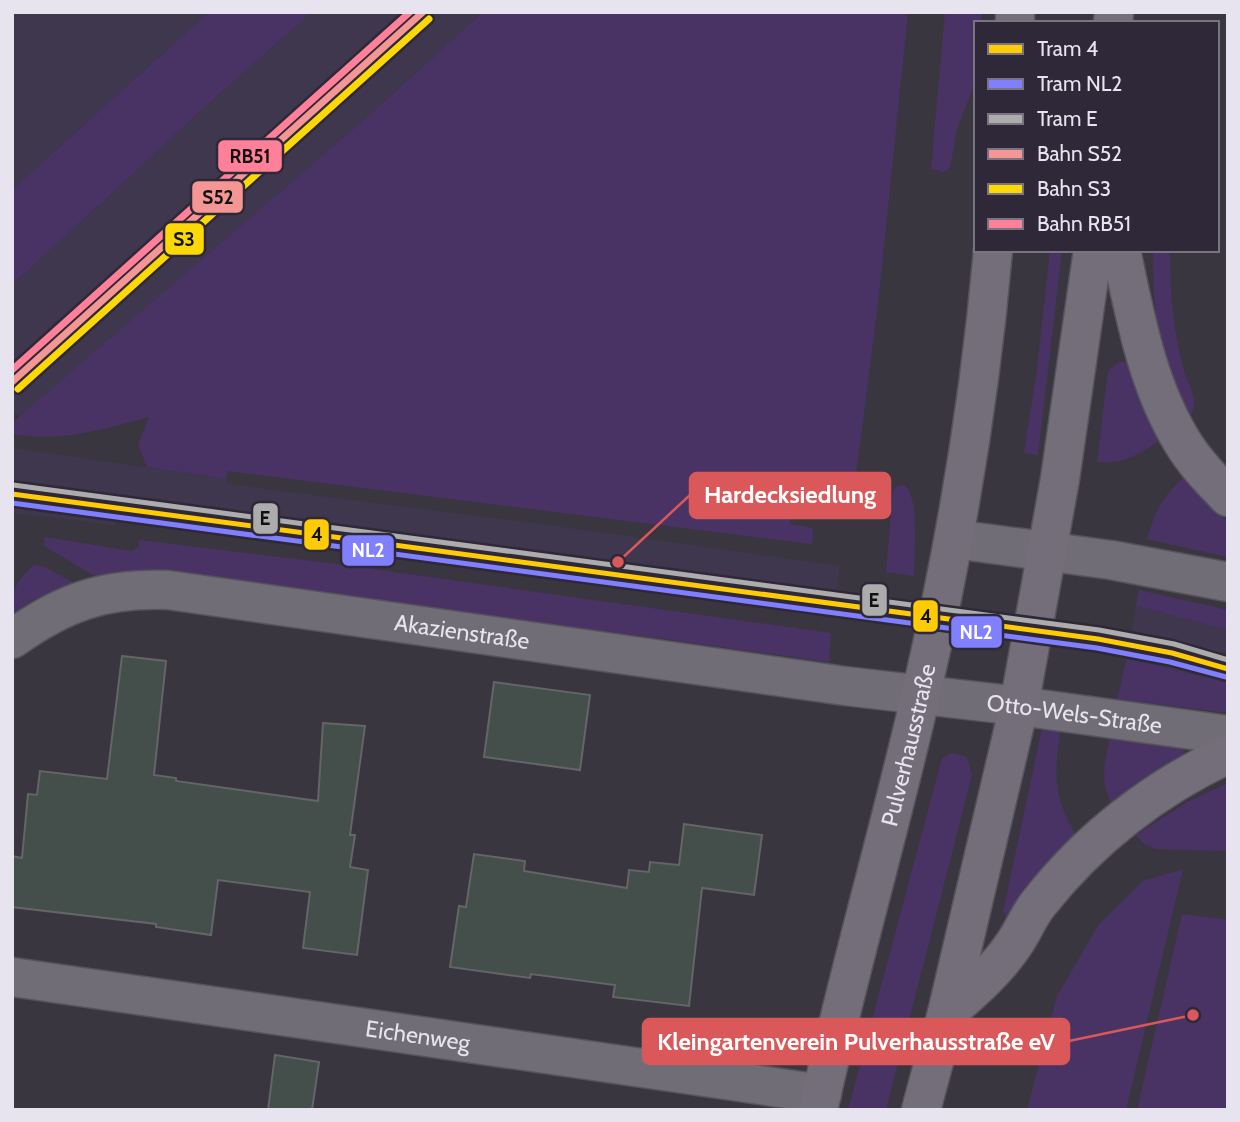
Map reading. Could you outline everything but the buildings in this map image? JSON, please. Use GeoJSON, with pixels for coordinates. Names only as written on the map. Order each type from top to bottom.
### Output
{"type":"FeatureCollection","features":[{"type":"Feature","properties":{"kind":"main road","name":"Pulverhausstraße"},"geometry":{"type":"LineString","coordinates":[[820,1102],[921,695],[954,539],[986,327],[993,252]]}},
{"type":"Feature","properties":{"kind":"main road"},"geometry":{"type":"LineString","coordinates":[[921,1110],[947,1013],[1019,706],[1048,551],[1093,252]]}},
{"type":"Feature","properties":{"kind":"main road"},"geometry":{"type":"LineString","coordinates":[[1121,252],[1142,345],[1163,403],[1183,444],[1228,496]]}},
{"type":"Feature","properties":{"kind":"main road"},"geometry":{"type":"LineString","coordinates":[[947,1013],[986,978],[1014,945],[1037,905],[1068,868],[1104,834],[1191,771],[1228,754]]}},
{"type":"Feature","properties":{"kind":"street"},"geometry":{"type":"LineString","coordinates":[[954,539],[1145,565],[1228,582]]}},
{"type":"Feature","properties":{"kind":"street","name":"Akazienstraße"},"geometry":{"type":"LineString","coordinates":[[12,639],[72,603],[104,593],[132,589],[167,590],[921,695]]}},
{"type":"Feature","properties":{"kind":"street","name":"Otto-Wels-Straße"},"geometry":{"type":"LineString","coordinates":[[921,695],[1228,735]]}},
{"type":"Feature","properties":{"kind":"street","name":"Eichenweg"},"geometry":{"type":"LineString","coordinates":[[12,977],[820,1102]]}},
{"type":"Feature","properties":{"kind":"shaded area"},"geometry":{"type":"Polygon","coordinates":[[[12,12],[209,12],[12,190],[12,12]]]}},
{"type":"Feature","properties":{"kind":"shaded area"},"geometry":{"type":"Polygon","coordinates":[[[209,12],[312,12],[12,285],[12,190],[209,12]]]}},
{"type":"Feature","properties":{"kind":"shaded area"},"geometry":{"type":"Polygon","coordinates":[[[312,12],[483,12],[366,118],[22,416],[12,412],[12,285],[312,12]]]}},
{"type":"Feature","properties":{"kind":"shaded area"},"geometry":{"type":"Polygon","coordinates":[[[483,12],[908,12],[879,295],[853,498],[850,506],[836,514],[839,483],[793,479],[790,524],[813,528],[812,544],[228,471],[226,479],[147,467],[138,445],[149,417],[65,436],[12,434],[12,423],[366,118],[483,12]]]}},
{"type":"Feature","properties":{"kind":"shaded area"},"geometry":{"type":"Polygon","coordinates":[[[945,12],[982,12],[981,21],[974,21],[974,85],[957,129],[950,168],[944,172],[931,169],[945,12]]]}},
{"type":"Feature","properties":{"kind":"shaded area"},"geometry":{"type":"Polygon","coordinates":[[[1050,252],[1062,252],[1038,455],[1024,453],[1037,369],[1050,252]]]}},
{"type":"Feature","properties":{"kind":"shaded area"},"geometry":{"type":"Polygon","coordinates":[[[1153,252],[1170,252],[1175,328],[1185,374],[1194,399],[1191,415],[1164,357],[1154,293],[1153,252]]]}},
{"type":"Feature","properties":{"kind":"shaded area"},"geometry":{"type":"Polygon","coordinates":[[[1119,362],[1130,365],[1161,439],[1130,457],[1114,462],[1097,462],[1107,379],[1109,370],[1119,362]]]}},
{"type":"Feature","properties":{"kind":"shaded area"},"geometry":{"type":"Polygon","coordinates":[[[12,448],[226,479],[227,484],[840,566],[833,614],[115,518],[115,525],[12,513],[12,448]]]}},
{"type":"Feature","properties":{"kind":"shaded area"},"geometry":{"type":"Polygon","coordinates":[[[1186,476],[1228,523],[1228,557],[1147,539],[1161,504],[1186,476]]]}},
{"type":"Feature","properties":{"kind":"shaded area"},"geometry":{"type":"Polygon","coordinates":[[[904,485],[909,491],[914,512],[914,576],[886,572],[893,491],[897,486],[904,485]]]}},
{"type":"Feature","properties":{"kind":"shaded area"},"geometry":{"type":"Polygon","coordinates":[[[45,537],[132,551],[139,547],[139,540],[337,564],[831,633],[829,662],[658,638],[124,572],[98,578],[44,546],[45,537]]]}},
{"type":"Feature","properties":{"kind":"shaded area"},"geometry":{"type":"Polygon","coordinates":[[[36,565],[74,583],[31,601],[12,614],[15,588],[25,573],[36,565]]]}},
{"type":"Feature","properties":{"kind":"shaded area"},"geometry":{"type":"Polygon","coordinates":[[[1139,590],[1228,610],[1228,630],[1136,606],[1139,590]]]}},
{"type":"Feature","properties":{"kind":"shaded area"},"geometry":{"type":"Polygon","coordinates":[[[1136,606],[1228,630],[1228,683],[1127,658],[1136,606]]]}},
{"type":"Feature","properties":{"kind":"shaded area"},"geometry":{"type":"Polygon","coordinates":[[[1127,658],[1228,683],[1228,713],[1117,699],[1127,658]]]}},
{"type":"Feature","properties":{"kind":"shaded area"},"geometry":{"type":"Polygon","coordinates":[[[1061,726],[1057,783],[1063,808],[1077,837],[1006,917],[1003,912],[1042,728],[1061,726]]]}},
{"type":"Feature","properties":{"kind":"shaded area"},"geometry":{"type":"Polygon","coordinates":[[[1111,734],[1164,743],[1189,755],[1113,806],[1104,779],[1111,734]]]}},
{"type":"Feature","properties":{"kind":"shaded area"},"geometry":{"type":"Polygon","coordinates":[[[952,753],[967,757],[972,775],[886,1110],[848,1110],[942,758],[952,753]]]}},
{"type":"Feature","properties":{"kind":"shaded area"},"geometry":{"type":"Polygon","coordinates":[[[1228,783],[1228,851],[1156,849],[1144,844],[1136,835],[1189,801],[1228,783]]]}},
{"type":"Feature","properties":{"kind":"shaded area"},"geometry":{"type":"Polygon","coordinates":[[[1183,869],[1126,1110],[1027,1110],[1057,996],[1099,924],[1143,881],[1183,869]]]}},
{"type":"Feature","properties":{"kind":"shaded area"},"geometry":{"type":"Polygon","coordinates":[[[1182,914],[1228,920],[1228,1110],[1137,1110],[1182,914]]]}},
{"type":"Feature","properties":{"kind":"tram line","name":"E"},"geometry":{"type":"LineString","coordinates":[[13,485],[1099,630],[1174,644],[1228,660]]}},
{"type":"Feature","properties":{"kind":"tram line","name":"4"},"geometry":{"type":"LineString","coordinates":[[12,494],[1098,639],[1172,653],[1228,669]]}},
{"type":"Feature","properties":{"kind":"tram line","name":"NL2"},"geometry":{"type":"LineString","coordinates":[[12,503],[1097,648],[1170,662],[1226,677]]}},
{"type":"Feature","properties":{"kind":"rail line","name":"RB51"},"geometry":{"type":"LineString","coordinates":[[12,370],[410,12]]}},
{"type":"Feature","properties":{"kind":"rail line","name":"S52"},"geometry":{"type":"LineString","coordinates":[[12,382],[423,12]]}},
{"type":"Feature","properties":{"kind":"rail line","name":"S3"},"geometry":{"type":"LineString","coordinates":[[18,389],[429,19]]}},
{"type":"Feature","properties":{"kind":"place","name":"Hardecksiedlung"},"geometry":{"type":"Point","coordinates":[618,562]}},
{"type":"Feature","properties":{"kind":"place","name":"Kleingartenverein Pulverhausstraße eV"},"geometry":{"type":"Point","coordinates":[1193,1015]}}]}
